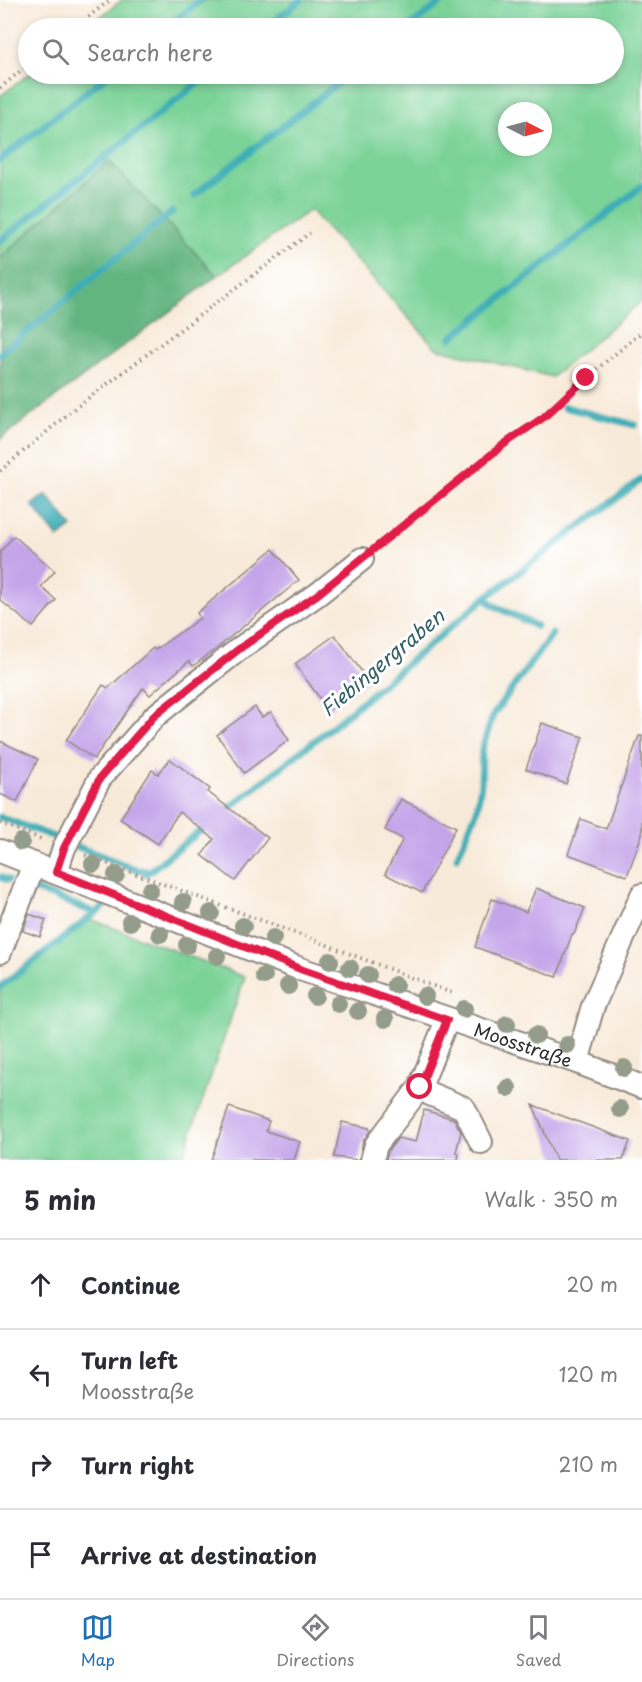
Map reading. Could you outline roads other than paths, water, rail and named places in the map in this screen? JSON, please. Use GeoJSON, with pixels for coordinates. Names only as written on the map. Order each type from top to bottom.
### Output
{"type":"FeatureCollection","features":[{"type":"Feature","properties":{"kind":"street"},"geometry":{"type":"LineString","coordinates":[[56,872],[64,848],[100,778],[154,716],[239,649],[318,594],[362,559]]}},
{"type":"Feature","properties":{"kind":"street","name":"Moosstraße"},"geometry":{"type":"LineString","coordinates":[[0,851],[303,970],[577,1062],[642,1087]]}},
{"type":"Feature","properties":{"kind":"street"},"geometry":{"type":"LineString","coordinates":[[0,952],[34,864]]}},
{"type":"Feature","properties":{"kind":"street"},"geometry":{"type":"LineString","coordinates":[[577,1062],[593,1006],[642,895]]}},
{"type":"Feature","properties":{"kind":"street"},"geometry":{"type":"LineString","coordinates":[[372,1160],[376,1145],[420,1087],[447,1020]]}},
{"type":"Feature","properties":{"kind":"street"},"geometry":{"type":"LineString","coordinates":[[420,1087],[430,1094],[464,1108],[481,1142]]}},
{"type":"Feature","properties":{"kind":"water"},"geometry":{"type":"Polygon","coordinates":[[[46,494],[72,527],[58,538],[32,505],[46,494]]]}},
{"type":"Feature","properties":{"kind":"waterway"},"geometry":{"type":"LineString","coordinates":[[178,18],[201,0]]}},
{"type":"Feature","properties":{"kind":"waterway"},"geometry":{"type":"LineString","coordinates":[[278,18],[301,0]]}},
{"type":"Feature","properties":{"kind":"waterway"},"geometry":{"type":"LineString","coordinates":[[421,18],[444,0]]}},
{"type":"Feature","properties":{"kind":"waterway"},"geometry":{"type":"LineString","coordinates":[[0,160],[96,84]]}},
{"type":"Feature","properties":{"kind":"waterway"},"geometry":{"type":"LineString","coordinates":[[0,241],[196,84]]}},
{"type":"Feature","properties":{"kind":"waterway"},"geometry":{"type":"LineString","coordinates":[[194,195],[337,84]]}},
{"type":"Feature","properties":{"kind":"waterway"},"geometry":{"type":"LineString","coordinates":[[451,338],[642,186]]}},
{"type":"Feature","properties":{"kind":"waterway"},"geometry":{"type":"LineString","coordinates":[[0,354],[172,212]]}},
{"type":"Feature","properties":{"kind":"waterway"},"geometry":{"type":"LineString","coordinates":[[564,407],[635,425]]}},
{"type":"Feature","properties":{"kind":"waterway","name":"Fiebingergraben"},"geometry":{"type":"LineString","coordinates":[[223,813],[338,722],[485,598],[642,479]]}},
{"type":"Feature","properties":{"kind":"waterway"},"geometry":{"type":"LineString","coordinates":[[485,598],[493,605],[536,626]]}},
{"type":"Feature","properties":{"kind":"waterway"},"geometry":{"type":"LineString","coordinates":[[457,857],[477,810],[481,784],[482,749],[493,715],[552,634]]}},
{"type":"Feature","properties":{"kind":"waterway"},"geometry":{"type":"LineString","coordinates":[[0,817],[57,838]]}},
{"type":"Feature","properties":{"kind":"waterway","name":"Fiebingergraben"},"geometry":{"type":"LineString","coordinates":[[146,874],[208,825]]}},
{"type":"Feature","properties":{"kind":"waterway"},"geometry":{"type":"LineString","coordinates":[[78,847],[138,870],[150,871]]}},
{"type":"Feature","properties":{"kind":"waterway"},"geometry":{"type":"LineString","coordinates":[[0,877],[8,880]]}},
{"type":"Feature","properties":{"kind":"waterway"},"geometry":{"type":"LineString","coordinates":[[36,890],[96,913]]}},
{"type":"Feature","properties":{"kind":"waterway","name":"Fiebingergraben"},"geometry":{"type":"LineString","coordinates":[[0,987],[106,905]]}}]}
